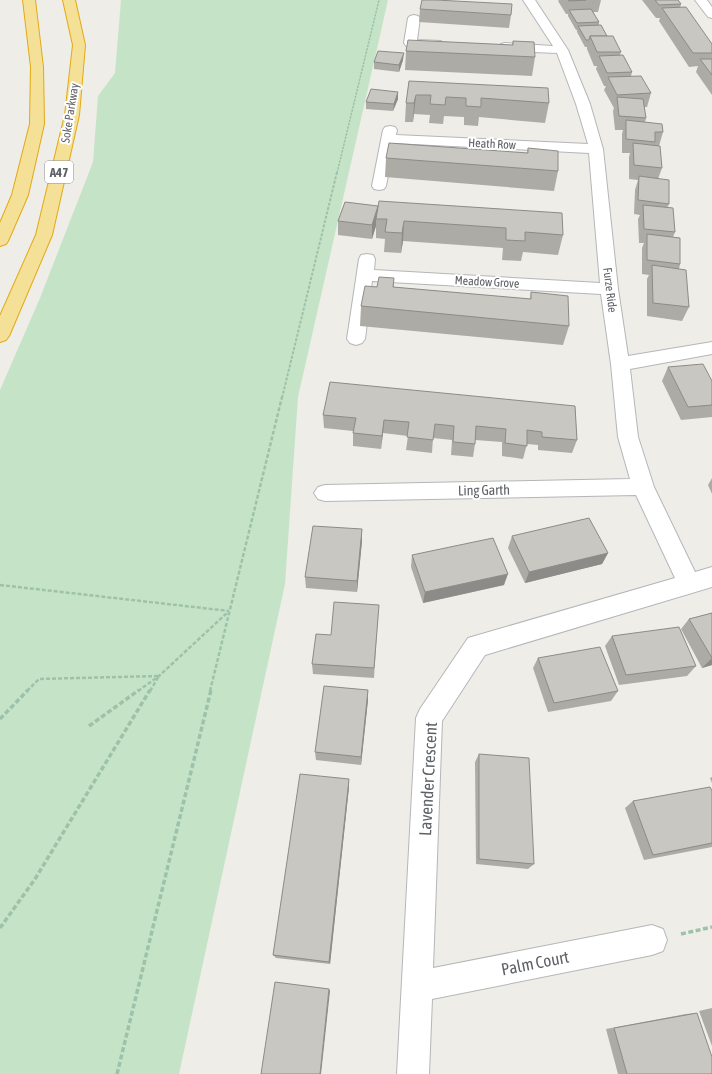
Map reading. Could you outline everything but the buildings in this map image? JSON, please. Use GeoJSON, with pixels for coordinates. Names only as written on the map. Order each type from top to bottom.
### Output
{"type":"FeatureCollection","features":[{"type":"Feature","properties":{"kind":"highway","name":"A47"},"geometry":{"type":"LineString","coordinates":[[0,241],[20,196],[36,124],[37,67],[29,0]]}},
{"type":"Feature","properties":{"kind":"highway","name":"Soke Parkway"},"geometry":{"type":"LineString","coordinates":[[0,336],[44,235],[72,115],[79,45],[69,0]]}},
{"type":"Feature","properties":{"kind":"street","name":"Furze Ride"},"geometry":{"type":"LineString","coordinates":[[529,0],[562,50],[583,104],[596,149],[609,289],[620,364],[628,437],[643,487],[701,580]]}},
{"type":"Feature","properties":{"kind":"street"},"geometry":{"type":"LineString","coordinates":[[701,0],[712,15]]}},
{"type":"Feature","properties":{"kind":"street"},"geometry":{"type":"LineString","coordinates":[[414,18],[410,43],[448,44]]}},
{"type":"Feature","properties":{"kind":"street"},"geometry":{"type":"LineString","coordinates":[[494,46],[562,50]]}},
{"type":"Feature","properties":{"kind":"street","name":"Heath Row"},"geometry":{"type":"LineString","coordinates":[[379,186],[389,134],[596,149]]}},
{"type":"Feature","properties":{"kind":"street","name":"Meadow Grove"},"geometry":{"type":"LineString","coordinates":[[356,339],[367,267],[609,289]]}},
{"type":"Feature","properties":{"kind":"street"},"geometry":{"type":"LineString","coordinates":[[620,364],[712,348]]}},
{"type":"Feature","properties":{"kind":"street","name":"Ling Garth"},"geometry":{"type":"LineString","coordinates":[[325,492],[643,487]]}},
{"type":"Feature","properties":{"kind":"street","name":"Lavender Crescent"},"geometry":{"type":"LineString","coordinates":[[413,1074],[429,718],[477,646],[701,580]]}},
{"type":"Feature","properties":{"kind":"street","name":"Palm Court"},"geometry":{"type":"LineString","coordinates":[[418,986],[652,940]]}},
{"type":"Feature","properties":{"kind":"path"},"geometry":{"type":"LineString","coordinates":[[117,1074],[379,0]]}},
{"type":"Feature","properties":{"kind":"path"},"geometry":{"type":"LineString","coordinates":[[0,585],[229,611]]}},
{"type":"Feature","properties":{"kind":"path"},"geometry":{"type":"LineString","coordinates":[[89,726],[159,676],[229,611]]}},
{"type":"Feature","properties":{"kind":"path"},"geometry":{"type":"LineString","coordinates":[[0,719],[39,679],[159,676]]}},
{"type":"Feature","properties":{"kind":"path"},"geometry":{"type":"LineString","coordinates":[[0,928],[35,879],[159,676]]}},
{"type":"Feature","properties":{"kind":"green space"},"geometry":{"type":"Polygon","coordinates":[[[121,0],[388,0],[298,397],[285,584],[179,1074],[0,1074],[0,390],[40,298],[93,162],[98,96],[115,73],[121,0]]]}}]}
